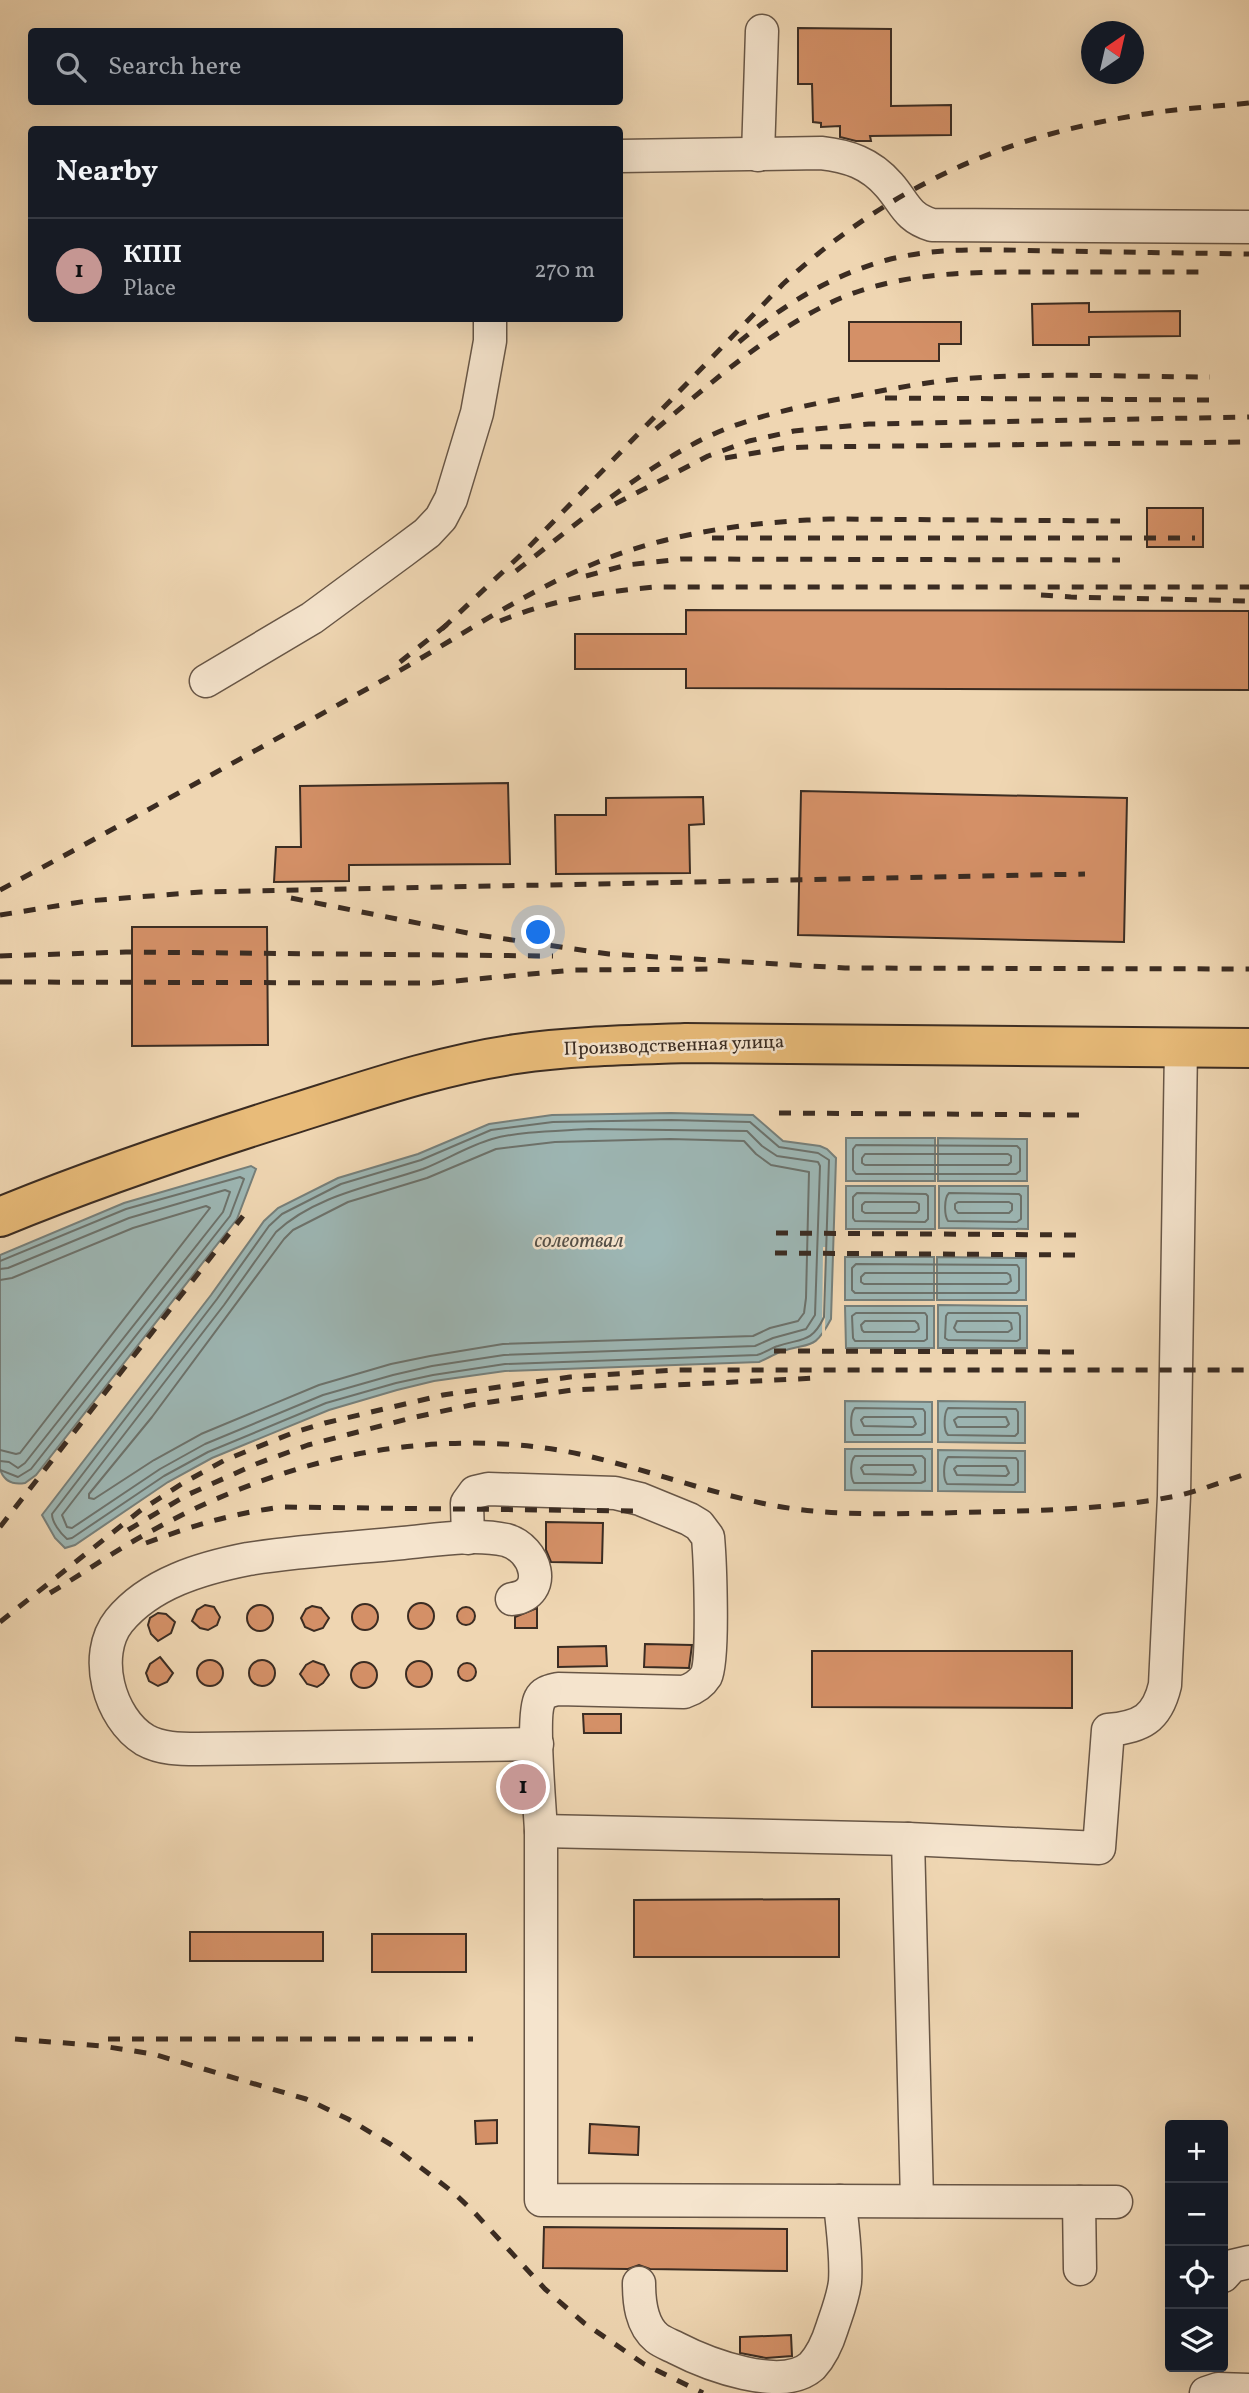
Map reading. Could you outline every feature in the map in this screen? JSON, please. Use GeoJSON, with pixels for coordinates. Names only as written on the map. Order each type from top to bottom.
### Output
{"type":"FeatureCollection","features":[{"type":"Feature","properties":{"kind":"main road","name":"Производственная улица"},"geometry":{"type":"LineString","coordinates":[[0,1217],[94,1179],[361,1092],[443,1068],[515,1054],[600,1045],[685,1043],[1249,1048]]}},
{"type":"Feature","properties":{"kind":"lane"},"geometry":{"type":"LineString","coordinates":[[758,155],[762,31]]}},
{"type":"Feature","properties":{"kind":"lane"},"geometry":{"type":"LineString","coordinates":[[623,156],[821,153],[856,160],[890,185],[910,214],[932,225],[1249,227]]}},
{"type":"Feature","properties":{"kind":"lane"},"geometry":{"type":"LineString","coordinates":[[206,681],[312,618],[427,533],[441,518],[451,499],[477,413],[488,352],[490,322]]}},
{"type":"Feature","properties":{"kind":"lane"},"geometry":{"type":"LineString","coordinates":[[541,1831],[908,1839],[1099,1848],[1108,1730],[1131,1728],[1143,1721],[1162,1699],[1165,1685],[1174,1496],[1181,1047]]}},
{"type":"Feature","properties":{"kind":"lane"},"geometry":{"type":"LineString","coordinates":[[468,1538],[467,1503],[475,1492],[488,1489],[615,1493],[689,1519],[699,1525],[708,1537],[710,1655],[706,1675],[700,1683],[684,1692],[558,1689],[546,1692],[538,1703],[541,1831],[541,2200],[1116,2202]]}},
{"type":"Feature","properties":{"kind":"lane"},"geometry":{"type":"LineString","coordinates":[[512,1599],[526,1596],[531,1591],[534,1566],[521,1548],[507,1541],[468,1538],[267,1556],[220,1564],[160,1588],[131,1609],[111,1632],[104,1661],[113,1697],[131,1728],[144,1739],[167,1748],[537,1744]]}},
{"type":"Feature","properties":{"kind":"lane"},"geometry":{"type":"LineString","coordinates":[[908,1839],[917,2201]]}},
{"type":"Feature","properties":{"kind":"lane"},"geometry":{"type":"LineString","coordinates":[[639,2283],[643,2320],[656,2338],[702,2361],[737,2373],[767,2378],[792,2378],[811,2367],[827,2342],[841,2304],[845,2281],[840,2201]]}},
{"type":"Feature","properties":{"kind":"lane"},"geometry":{"type":"LineString","coordinates":[[1079,2202],[1080,2269]]}},
{"type":"Feature","properties":{"kind":"lane"},"geometry":{"type":"LineString","coordinates":[[1228,2270],[1232,2266],[1249,2262]]}},
{"type":"Feature","properties":{"kind":"water","name":"солеотвал"},"geometry":{"type":"Polygon","coordinates":[[[552,1115],[753,1115],[783,1141],[820,1146],[836,1158],[831,1319],[815,1341],[759,1362],[505,1371],[434,1381],[397,1390],[329,1410],[212,1458],[168,1482],[75,1545],[65,1548],[55,1538],[42,1515],[211,1295],[264,1221],[278,1208],[338,1178],[418,1154],[489,1124],[552,1115]]]}},
{"type":"Feature","properties":{"kind":"water"},"geometry":{"type":"Polygon","coordinates":[[[846,1138],[935,1138],[935,1181],[846,1181],[846,1138]]]}},
{"type":"Feature","properties":{"kind":"water"},"geometry":{"type":"Polygon","coordinates":[[[938,1138],[1027,1139],[1027,1181],[938,1181],[938,1138]]]}},
{"type":"Feature","properties":{"kind":"water"},"geometry":{"type":"Polygon","coordinates":[[[251,1166],[256,1169],[237,1219],[36,1475],[25,1483],[7,1480],[0,1469],[0,1255],[124,1203],[251,1166]]]}},
{"type":"Feature","properties":{"kind":"water"},"geometry":{"type":"Polygon","coordinates":[[[846,1186],[935,1186],[935,1229],[846,1229],[846,1186]]]}},
{"type":"Feature","properties":{"kind":"water"},"geometry":{"type":"Polygon","coordinates":[[[939,1186],[1028,1186],[1028,1229],[939,1228],[939,1186]]]}},
{"type":"Feature","properties":{"kind":"water"},"geometry":{"type":"Polygon","coordinates":[[[845,1257],[934,1257],[934,1300],[845,1300],[845,1257]]]}},
{"type":"Feature","properties":{"kind":"water"},"geometry":{"type":"Polygon","coordinates":[[[937,1257],[1026,1258],[1026,1300],[937,1300],[937,1257]]]}},
{"type":"Feature","properties":{"kind":"water"},"geometry":{"type":"Polygon","coordinates":[[[938,1305],[1027,1306],[1027,1348],[938,1348],[938,1305]]]}},
{"type":"Feature","properties":{"kind":"water"},"geometry":{"type":"Polygon","coordinates":[[[845,1306],[934,1306],[934,1348],[846,1348],[845,1306]]]}},
{"type":"Feature","properties":{"kind":"water"},"geometry":{"type":"Polygon","coordinates":[[[845,1401],[932,1402],[932,1442],[845,1442],[845,1401]]]}},
{"type":"Feature","properties":{"kind":"water"},"geometry":{"type":"Polygon","coordinates":[[[938,1401],[1025,1402],[1025,1443],[938,1442],[938,1401]]]}},
{"type":"Feature","properties":{"kind":"water"},"geometry":{"type":"Polygon","coordinates":[[[845,1449],[932,1449],[932,1491],[845,1490],[845,1449]]]}},
{"type":"Feature","properties":{"kind":"water"},"geometry":{"type":"Polygon","coordinates":[[[938,1450],[1025,1451],[1025,1492],[938,1491],[938,1450]]]}},
{"type":"Feature","properties":{"kind":"pier"},"geometry":{"type":"Polygon","coordinates":[[[823,1247],[826,1247],[825,1336],[822,1340],[823,1247]]]}},
{"type":"Feature","properties":{"kind":"building"},"geometry":{"type":"Polygon","coordinates":[[[798,28],[891,29],[891,106],[951,105],[951,135],[870,136],[871,141],[856,141],[840,137],[840,126],[821,127],[821,123],[813,122],[812,84],[798,84],[798,28]]]}},
{"type":"Feature","properties":{"kind":"building"},"geometry":{"type":"Polygon","coordinates":[[[1089,303],[1089,312],[1180,311],[1180,336],[1089,337],[1089,345],[1033,345],[1032,304],[1089,303]]]}},
{"type":"Feature","properties":{"kind":"building"},"geometry":{"type":"Polygon","coordinates":[[[849,322],[961,322],[961,344],[939,344],[939,361],[849,361],[849,322]]]}},
{"type":"Feature","properties":{"kind":"building"},"geometry":{"type":"Polygon","coordinates":[[[1147,508],[1203,508],[1203,547],[1147,547],[1147,508]]]}},
{"type":"Feature","properties":{"kind":"building"},"geometry":{"type":"Polygon","coordinates":[[[686,610],[1249,611],[1249,690],[686,688],[686,669],[575,669],[575,634],[686,634],[686,610]]]}},
{"type":"Feature","properties":{"kind":"building"},"geometry":{"type":"Polygon","coordinates":[[[508,783],[510,864],[349,865],[349,881],[274,882],[276,847],[301,847],[300,786],[508,783]]]}},
{"type":"Feature","properties":{"kind":"building"},"geometry":{"type":"Polygon","coordinates":[[[801,791],[1127,798],[1124,942],[798,935],[801,791]]]}},
{"type":"Feature","properties":{"kind":"building"},"geometry":{"type":"Polygon","coordinates":[[[703,797],[704,824],[689,825],[690,873],[556,874],[555,815],[606,815],[606,798],[703,797]]]}},
{"type":"Feature","properties":{"kind":"building"},"geometry":{"type":"Polygon","coordinates":[[[132,927],[267,927],[268,1045],[132,1046],[132,927]]]}},
{"type":"Feature","properties":{"kind":"building"},"geometry":{"type":"Polygon","coordinates":[[[546,1522],[603,1523],[602,1563],[551,1562],[546,1550],[546,1522]]]}},
{"type":"Feature","properties":{"kind":"building"},"geometry":{"type":"Polygon","coordinates":[[[421,1603],[430,1607],[434,1616],[430,1625],[421,1629],[412,1625],[408,1616],[412,1607],[421,1603]]]}},
{"type":"Feature","properties":{"kind":"building"},"geometry":{"type":"Polygon","coordinates":[[[365,1604],[374,1608],[378,1617],[374,1626],[365,1630],[356,1626],[352,1617],[356,1608],[365,1604]]]}},
{"type":"Feature","properties":{"kind":"building"},"geometry":{"type":"Polygon","coordinates":[[[205,1605],[214,1607],[220,1617],[217,1625],[208,1630],[200,1628],[192,1621],[197,1610],[205,1605]]]}},
{"type":"Feature","properties":{"kind":"building"},"geometry":{"type":"Polygon","coordinates":[[[260,1605],[269,1609],[273,1618],[269,1627],[260,1631],[251,1627],[247,1618],[251,1609],[260,1605]]]}},
{"type":"Feature","properties":{"kind":"building"},"geometry":{"type":"Polygon","coordinates":[[[312,1606],[321,1608],[329,1618],[323,1628],[314,1631],[305,1627],[301,1618],[306,1609],[312,1606]]]}},
{"type":"Feature","properties":{"kind":"building"},"geometry":{"type":"Polygon","coordinates":[[[466,1607],[472,1610],[475,1616],[472,1622],[466,1625],[460,1622],[457,1616],[460,1610],[466,1607]]]}},
{"type":"Feature","properties":{"kind":"building"},"geometry":{"type":"Polygon","coordinates":[[[537,1608],[537,1628],[515,1628],[515,1617],[537,1608]]]}},
{"type":"Feature","properties":{"kind":"building"},"geometry":{"type":"Polygon","coordinates":[[[158,1613],[166,1614],[175,1622],[171,1633],[158,1641],[151,1634],[148,1625],[150,1618],[158,1613]]]}},
{"type":"Feature","properties":{"kind":"building"},"geometry":{"type":"Polygon","coordinates":[[[645,1644],[692,1645],[689,1668],[644,1667],[645,1644]]]}},
{"type":"Feature","properties":{"kind":"building"},"geometry":{"type":"Polygon","coordinates":[[[606,1646],[607,1666],[558,1667],[558,1647],[606,1646]]]}},
{"type":"Feature","properties":{"kind":"building"},"geometry":{"type":"Polygon","coordinates":[[[812,1651],[1072,1651],[1072,1708],[812,1707],[812,1651]]]}},
{"type":"Feature","properties":{"kind":"building"},"geometry":{"type":"Polygon","coordinates":[[[160,1657],[173,1673],[167,1682],[158,1686],[149,1681],[146,1673],[150,1664],[160,1657]]]}},
{"type":"Feature","properties":{"kind":"building"},"geometry":{"type":"Polygon","coordinates":[[[210,1660],[219,1664],[223,1673],[219,1682],[210,1686],[201,1682],[197,1673],[201,1664],[210,1660]]]}},
{"type":"Feature","properties":{"kind":"building"},"geometry":{"type":"Polygon","coordinates":[[[262,1660],[271,1664],[275,1673],[271,1682],[262,1686],[253,1682],[249,1673],[253,1664],[262,1660]]]}},
{"type":"Feature","properties":{"kind":"building"},"geometry":{"type":"Polygon","coordinates":[[[313,1661],[324,1665],[329,1675],[317,1687],[307,1684],[300,1674],[306,1665],[313,1661]]]}},
{"type":"Feature","properties":{"kind":"building"},"geometry":{"type":"Polygon","coordinates":[[[419,1661],[428,1665],[432,1674],[428,1683],[419,1687],[410,1683],[406,1674],[410,1665],[419,1661]]]}},
{"type":"Feature","properties":{"kind":"building"},"geometry":{"type":"Polygon","coordinates":[[[364,1662],[373,1666],[377,1675],[373,1684],[364,1688],[355,1684],[351,1675],[355,1666],[364,1662]]]}},
{"type":"Feature","properties":{"kind":"building"},"geometry":{"type":"Polygon","coordinates":[[[467,1663],[473,1666],[476,1672],[473,1678],[467,1681],[461,1678],[458,1672],[461,1666],[467,1663]]]}},
{"type":"Feature","properties":{"kind":"building"},"geometry":{"type":"Polygon","coordinates":[[[583,1714],[621,1714],[621,1733],[584,1733],[583,1714]]]}},
{"type":"Feature","properties":{"kind":"building"},"geometry":{"type":"Polygon","coordinates":[[[839,1899],[839,1957],[634,1957],[634,1900],[839,1899]]]}},
{"type":"Feature","properties":{"kind":"building"},"geometry":{"type":"Polygon","coordinates":[[[190,1932],[323,1932],[323,1961],[190,1961],[190,1932]]]}},
{"type":"Feature","properties":{"kind":"building"},"geometry":{"type":"Polygon","coordinates":[[[372,1934],[466,1934],[466,1972],[372,1972],[372,1934]]]}},
{"type":"Feature","properties":{"kind":"building"},"geometry":{"type":"Polygon","coordinates":[[[497,2120],[497,2143],[476,2144],[475,2121],[497,2120]]]}},
{"type":"Feature","properties":{"kind":"building"},"geometry":{"type":"Polygon","coordinates":[[[590,2124],[639,2127],[638,2155],[589,2153],[590,2124]]]}},
{"type":"Feature","properties":{"kind":"building"},"geometry":{"type":"Polygon","coordinates":[[[544,2227],[787,2229],[787,2271],[650,2269],[639,2265],[628,2269],[543,2268],[544,2227]]]}},
{"type":"Feature","properties":{"kind":"building"},"geometry":{"type":"Polygon","coordinates":[[[791,2335],[792,2356],[766,2358],[740,2353],[740,2337],[791,2335]]]}},
{"type":"Feature","properties":{"kind":"railway"},"geometry":{"type":"LineString","coordinates":[[442,629],[525,551],[783,284],[821,251],[861,222],[945,173],[1035,138],[1147,114],[1249,103]]}},
{"type":"Feature","properties":{"kind":"railway"},"geometry":{"type":"LineString","coordinates":[[739,342],[791,304],[828,283],[867,266],[907,256],[990,250],[1249,254]]}},
{"type":"Feature","properties":{"kind":"railway"},"geometry":{"type":"LineString","coordinates":[[656,429],[740,360],[785,328],[832,302],[884,284],[912,278],[967,273],[1199,272]]}},
{"type":"Feature","properties":{"kind":"railway"},"geometry":{"type":"LineString","coordinates":[[516,571],[649,471],[713,434],[764,416],[881,391],[960,379],[1053,375],[1210,377]]}},
{"type":"Feature","properties":{"kind":"railway"},"geometry":{"type":"LineString","coordinates":[[885,398],[1209,400]]}},
{"type":"Feature","properties":{"kind":"railway"},"geometry":{"type":"LineString","coordinates":[[615,504],[708,456],[749,441],[794,431],[869,424],[1249,417]]}},
{"type":"Feature","properties":{"kind":"railway"},"geometry":{"type":"LineString","coordinates":[[725,458],[784,448],[809,447],[1249,442]]}},
{"type":"Feature","properties":{"kind":"railway"},"geometry":{"type":"LineString","coordinates":[[0,890],[403,669],[540,589],[626,552],[712,530],[800,520],[1120,521]]}},
{"type":"Feature","properties":{"kind":"railway"},"geometry":{"type":"LineString","coordinates":[[712,538],[1195,538]]}},
{"type":"Feature","properties":{"kind":"railway"},"geometry":{"type":"LineString","coordinates":[[586,576],[627,565],[681,559],[1120,560]]}},
{"type":"Feature","properties":{"kind":"railway"},"geometry":{"type":"LineString","coordinates":[[500,621],[576,598],[656,587],[1249,587]]}},
{"type":"Feature","properties":{"kind":"railway"},"geometry":{"type":"LineString","coordinates":[[1041,595],[1249,601]]}},
{"type":"Feature","properties":{"kind":"railway"},"geometry":{"type":"LineString","coordinates":[[400,662],[449,623]]}},
{"type":"Feature","properties":{"kind":"railway"},"geometry":{"type":"LineString","coordinates":[[0,915],[87,901],[201,892],[1085,874]]}},
{"type":"Feature","properties":{"kind":"railway"},"geometry":{"type":"LineString","coordinates":[[291,898],[478,935],[609,954],[845,968],[1249,969]]}},
{"type":"Feature","properties":{"kind":"railway"},"geometry":{"type":"LineString","coordinates":[[0,956],[126,952],[553,956]]}},
{"type":"Feature","properties":{"kind":"railway"},"geometry":{"type":"LineString","coordinates":[[0,982],[433,983],[574,970],[713,969]]}},
{"type":"Feature","properties":{"kind":"railway"},"geometry":{"type":"LineString","coordinates":[[779,1113],[1083,1115]]}},
{"type":"Feature","properties":{"kind":"railway"},"geometry":{"type":"LineString","coordinates":[[0,1527],[243,1216]]}},
{"type":"Feature","properties":{"kind":"railway"},"geometry":{"type":"LineString","coordinates":[[776,1233],[1080,1235]]}},
{"type":"Feature","properties":{"kind":"railway"},"geometry":{"type":"LineString","coordinates":[[775,1253],[1079,1255]]}},
{"type":"Feature","properties":{"kind":"railway"},"geometry":{"type":"LineString","coordinates":[[774,1351],[1078,1352]]}},
{"type":"Feature","properties":{"kind":"railway"},"geometry":{"type":"LineString","coordinates":[[0,1622],[141,1510],[225,1460],[325,1423],[443,1395],[570,1377],[675,1370],[1249,1370]]}},
{"type":"Feature","properties":{"kind":"railway"},"geometry":{"type":"LineString","coordinates":[[128,1530],[187,1495],[256,1464],[308,1445],[411,1418],[471,1405],[572,1390],[816,1378]]}},
{"type":"Feature","properties":{"kind":"railway"},"geometry":{"type":"LineString","coordinates":[[50,1593],[146,1534],[245,1487],[280,1474],[352,1455],[424,1445],[502,1444],[560,1450],[766,1504],[810,1511],[854,1513],[1085,1508],[1181,1495],[1249,1473]]}},
{"type":"Feature","properties":{"kind":"railway"},"geometry":{"type":"LineString","coordinates":[[146,1543],[213,1521],[281,1507],[634,1511]]}},
{"type":"Feature","properties":{"kind":"railway"},"geometry":{"type":"LineString","coordinates":[[15,2039],[102,2046],[153,2054],[306,2099],[348,2119],[390,2144],[454,2193],[545,2289],[584,2323],[644,2364],[703,2393]]}},
{"type":"Feature","properties":{"kind":"railway"},"geometry":{"type":"LineString","coordinates":[[108,2039],[473,2039]]}},
{"type":"Feature","properties":{"kind":"place","name":"КПП"},"geometry":{"type":"Point","coordinates":[523,1787]}}]}
